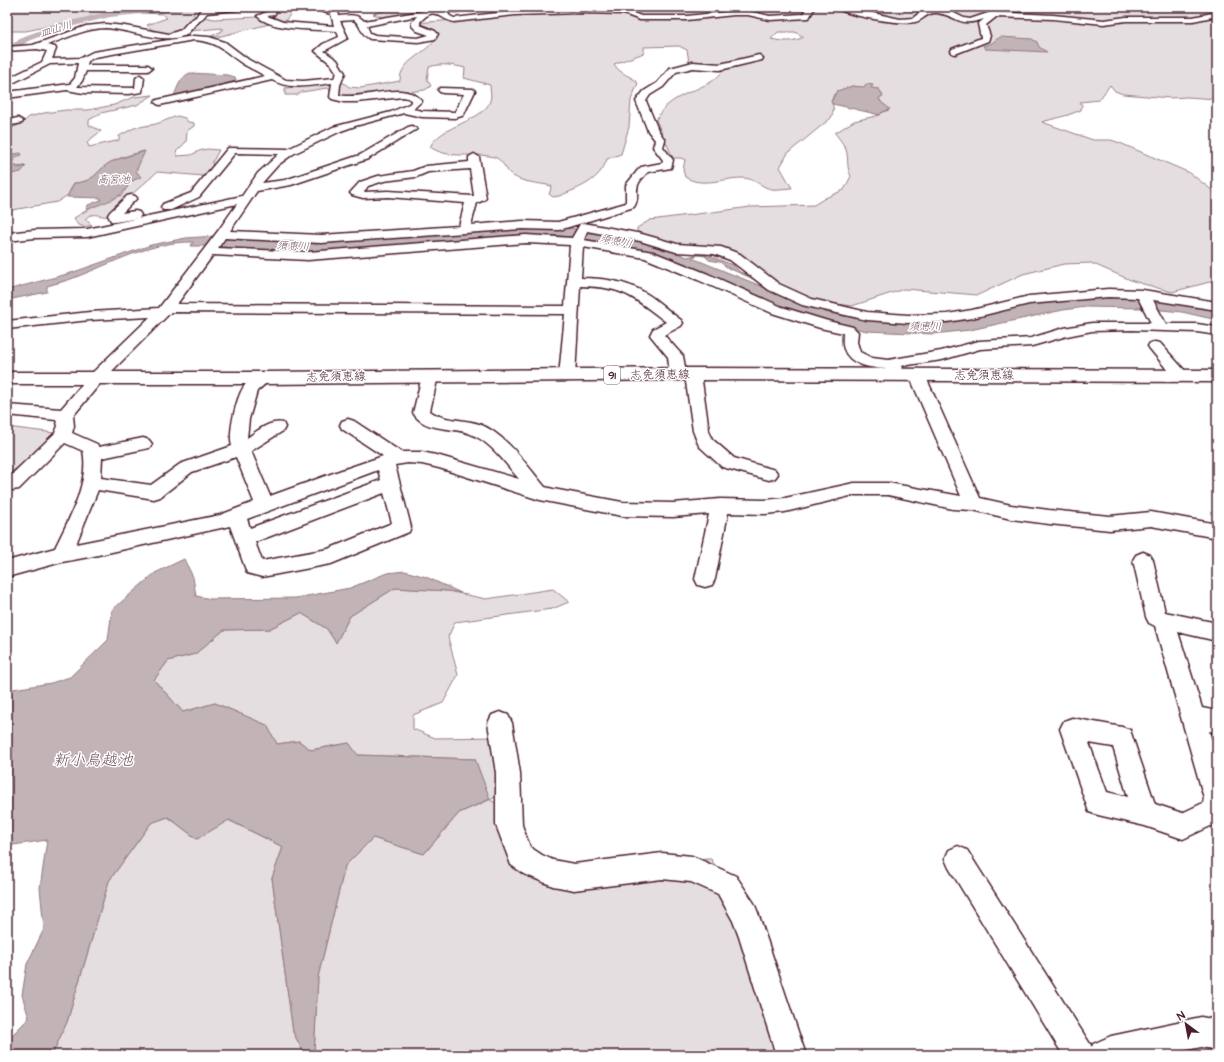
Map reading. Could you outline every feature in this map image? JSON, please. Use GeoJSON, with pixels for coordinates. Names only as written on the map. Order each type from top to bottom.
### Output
{"type":"FeatureCollection","features":[{"type":"Feature","properties":{"kind":"main road","name":"志免須恵線"},"geometry":{"type":"LineString","coordinates":[[8,379],[96,377],[264,378],[567,376],[896,370],[917,375],[1217,376]]}},
{"type":"Feature","properties":{"kind":"street"},"geometry":{"type":"LineString","coordinates":[[113,26],[143,31],[157,36],[169,37],[184,32],[192,23],[199,19],[204,11],[245,7]]}},
{"type":"Feature","properties":{"kind":"street"},"geometry":{"type":"LineString","coordinates":[[253,7],[274,9],[271,12],[261,16],[274,22],[339,29]]}},
{"type":"Feature","properties":{"kind":"street"},"geometry":{"type":"LineString","coordinates":[[12,484],[63,435],[66,426],[64,418],[96,377],[165,310],[222,235],[266,169],[289,152],[337,129],[394,114],[404,110],[417,101],[412,96],[398,93],[357,100],[346,100],[335,97],[334,92],[336,80],[341,73],[334,62],[319,51],[326,46],[344,38],[333,12],[321,7]]}},
{"type":"Feature","properties":{"kind":"street"},"geometry":{"type":"LineString","coordinates":[[363,24],[425,12],[435,11],[443,13],[498,7]]}},
{"type":"Feature","properties":{"kind":"street"},"geometry":{"type":"LineString","coordinates":[[446,12],[449,19],[458,20],[515,13],[582,11],[624,12],[640,18],[687,18],[741,13],[770,18],[806,16],[811,7]]}},
{"type":"Feature","properties":{"kind":"street"},"geometry":{"type":"LineString","coordinates":[[839,7],[849,11],[900,21],[915,20],[929,11],[947,12],[962,20],[970,21],[986,15],[995,14],[1053,17],[1104,22],[1126,19],[1193,19],[1217,14]]}},
{"type":"Feature","properties":{"kind":"street"},"geometry":{"type":"LineString","coordinates":[[1210,7],[1217,11]]}},
{"type":"Feature","properties":{"kind":"street"},"geometry":{"type":"LineString","coordinates":[[337,19],[356,18],[363,24],[367,33],[373,37],[418,40],[429,39],[434,34],[432,32],[420,30],[416,26],[416,22],[425,12]]}},
{"type":"Feature","properties":{"kind":"street"},"geometry":{"type":"LineString","coordinates":[[955,51],[985,39],[986,36],[982,24],[995,14]]}},
{"type":"Feature","properties":{"kind":"street"},"geometry":{"type":"LineString","coordinates":[[11,50],[37,46],[89,28],[113,26],[132,21]]}},
{"type":"Feature","properties":{"kind":"street"},"geometry":{"type":"LineString","coordinates":[[367,33],[387,30]]}},
{"type":"Feature","properties":{"kind":"street"},"geometry":{"type":"LineString","coordinates":[[7,95],[69,87],[76,84],[83,79],[83,64],[89,56],[194,38],[209,38],[222,44],[273,82]]}},
{"type":"Feature","properties":{"kind":"street"},"geometry":{"type":"LineString","coordinates":[[37,46],[52,49],[46,61]]}},
{"type":"Feature","properties":{"kind":"street"},"geometry":{"type":"LineString","coordinates":[[104,53],[129,57]]}},
{"type":"Feature","properties":{"kind":"street"},"geometry":{"type":"LineString","coordinates":[[567,376],[577,242],[586,224],[630,205],[632,202],[632,185],[642,172],[667,166],[668,160],[658,147],[660,140],[653,131],[641,101],[647,93],[657,88],[673,70],[693,65],[720,67],[759,58]]}},
{"type":"Feature","properties":{"kind":"street"},"geometry":{"type":"LineString","coordinates":[[7,83],[46,61],[148,68]]}},
{"type":"Feature","properties":{"kind":"street"},"geometry":{"type":"LineString","coordinates":[[69,87],[73,90],[102,90],[112,92],[139,90],[140,78]]}},
{"type":"Feature","properties":{"kind":"street"},"geometry":{"type":"LineString","coordinates":[[102,90],[108,79]]}},
{"type":"Feature","properties":{"kind":"street"},"geometry":{"type":"LineString","coordinates":[[160,102],[273,82],[303,84],[336,80]]}},
{"type":"Feature","properties":{"kind":"street"},"geometry":{"type":"LineString","coordinates":[[404,110],[422,114],[459,114],[470,91],[443,90]]}},
{"type":"Feature","properties":{"kind":"street"},"geometry":{"type":"LineString","coordinates":[[7,123],[18,121]]}},
{"type":"Feature","properties":{"kind":"street"},"geometry":{"type":"LineString","coordinates":[[254,188],[287,183],[364,157],[412,129]]}},
{"type":"Feature","properties":{"kind":"street"},"geometry":{"type":"LineString","coordinates":[[131,198],[114,215],[115,218],[152,212],[195,195],[232,150],[289,152]]}},
{"type":"Feature","properties":{"kind":"street"},"geometry":{"type":"LineString","coordinates":[[474,161],[480,198],[473,200],[388,194],[364,195],[356,192],[364,184],[378,179],[399,177],[432,168],[474,161]]}},
{"type":"Feature","properties":{"kind":"street"},"geometry":{"type":"LineString","coordinates":[[432,168],[434,197]]}},
{"type":"Feature","properties":{"kind":"street"},"geometry":{"type":"LineString","coordinates":[[7,238],[35,234],[87,233],[247,198]]}},
{"type":"Feature","properties":{"kind":"street"},"geometry":{"type":"LineString","coordinates":[[464,229],[471,202],[473,200]]}},
{"type":"Feature","properties":{"kind":"street"},"geometry":{"type":"LineString","coordinates":[[222,235],[321,239],[522,225],[559,226],[586,224],[676,248],[716,250],[735,257],[769,284],[807,302],[867,316],[931,319],[972,314],[1029,300],[1108,293],[1143,294],[1217,306]]}},
{"type":"Feature","properties":{"kind":"street"},"geometry":{"type":"LineString","coordinates":[[211,249],[308,256],[526,239],[577,242],[648,255],[703,277],[777,310],[824,325],[848,330],[851,332],[850,350],[853,355],[896,370]]}},
{"type":"Feature","properties":{"kind":"street"},"geometry":{"type":"LineString","coordinates":[[574,282],[598,282],[618,286],[641,296],[676,323],[658,332],[657,336],[675,356],[685,374],[705,442],[728,463],[769,474]]}},
{"type":"Feature","properties":{"kind":"street"},"geometry":{"type":"LineString","coordinates":[[1143,294],[1161,328]]}},
{"type":"Feature","properties":{"kind":"street"},"geometry":{"type":"LineString","coordinates":[[7,325],[165,310],[572,310]]}},
{"type":"Feature","properties":{"kind":"street"},"geometry":{"type":"LineString","coordinates":[[896,370],[894,363],[942,355],[979,345],[1032,342],[1072,330],[1121,326],[1197,328],[1217,331]]}},
{"type":"Feature","properties":{"kind":"street"},"geometry":{"type":"LineString","coordinates":[[1155,346],[1180,376]]}},
{"type":"Feature","properties":{"kind":"street"},"geometry":{"type":"LineString","coordinates":[[917,375],[973,503]]}},
{"type":"Feature","properties":{"kind":"street"},"geometry":{"type":"LineString","coordinates":[[430,376],[420,413],[425,417],[481,431],[496,443],[540,493]]}},
{"type":"Feature","properties":{"kind":"street"},"geometry":{"type":"LineString","coordinates":[[264,378],[250,389],[241,419],[238,439],[264,505]]}},
{"type":"Feature","properties":{"kind":"street"},"geometry":{"type":"LineString","coordinates":[[7,410],[66,415]]}},
{"type":"Feature","properties":{"kind":"street"},"geometry":{"type":"LineString","coordinates":[[236,516],[254,568],[262,569],[331,556],[402,527],[391,483],[392,461],[394,455],[348,425]]}},
{"type":"Feature","properties":{"kind":"street"},"geometry":{"type":"LineString","coordinates":[[90,484],[113,485],[154,492],[186,468],[241,449],[277,427]]}},
{"type":"Feature","properties":{"kind":"street"},"geometry":{"type":"LineString","coordinates":[[62,554],[84,505],[90,484],[94,460],[91,448],[63,435]]}},
{"type":"Feature","properties":{"kind":"street"},"geometry":{"type":"LineString","coordinates":[[93,454],[143,444]]}},
{"type":"Feature","properties":{"kind":"street"},"geometry":{"type":"LineString","coordinates":[[7,569],[62,554],[89,550],[223,521],[264,505],[392,461],[422,458],[440,462],[540,493],[622,509],[673,510],[720,506],[765,507],[785,505],[854,489],[888,490],[953,502],[973,503],[1011,512],[1092,522],[1110,523],[1151,519],[1217,530]]}},
{"type":"Feature","properties":{"kind":"street"},"geometry":{"type":"LineString","coordinates":[[244,538],[391,483]]}},
{"type":"Feature","properties":{"kind":"street"},"geometry":{"type":"LineString","coordinates":[[705,579],[720,506]]}},
{"type":"Feature","properties":{"kind":"street"},"geometry":{"type":"LineString","coordinates":[[1143,560],[1156,617],[1217,632]]}},
{"type":"Feature","properties":{"kind":"street"},"geometry":{"type":"LineString","coordinates":[[1145,813],[1183,826],[1216,810],[1216,799],[1164,620]]}},
{"type":"Feature","properties":{"kind":"street"},"geometry":{"type":"LineString","coordinates":[[1193,717],[1217,722]]}},
{"type":"Feature","properties":{"kind":"street"},"geometry":{"type":"LineString","coordinates":[[500,723],[508,773],[509,825],[520,856],[553,873],[574,877],[662,866],[692,869],[727,885],[744,913],[753,937],[790,1055]]}},
{"type":"Feature","properties":{"kind":"street"},"geometry":{"type":"LineString","coordinates":[[958,858],[1080,1055]]}},
{"type":"Feature","properties":{"kind":"street"},"geometry":{"type":"LineString","coordinates":[[1104,1055],[1112,1051],[1201,1032],[1217,1035]]}},
{"type":"Feature","properties":{"kind":"shaded area"},"geometry":{"type":"Polygon","coordinates":[[[7,7],[241,7],[194,12],[193,15],[214,19],[258,17],[275,13],[282,7],[362,7],[344,10],[293,11],[286,20],[217,37],[211,36],[222,31],[222,28],[189,31],[178,37],[164,41],[147,25],[167,18],[163,14],[117,12],[26,31],[7,31],[7,7]]]}},
{"type":"Feature","properties":{"kind":"shaded area"},"geometry":{"type":"Polygon","coordinates":[[[396,7],[486,7],[456,13],[448,13],[434,9],[384,18],[373,14],[396,7]]]}},
{"type":"Feature","properties":{"kind":"shaded area"},"geometry":{"type":"Polygon","coordinates":[[[513,7],[1217,7],[1217,99],[1187,97],[1170,98],[1123,94],[1115,91],[1110,85],[1099,100],[1080,102],[1082,105],[1081,110],[1042,122],[1093,140],[1111,140],[1120,143],[1190,173],[1217,194],[1217,280],[1172,292],[1133,281],[1091,263],[1064,264],[1023,274],[978,295],[904,289],[852,306],[809,300],[728,260],[643,235],[637,231],[637,228],[650,220],[751,207],[814,205],[825,198],[844,190],[851,176],[848,168],[846,150],[835,133],[854,121],[880,115],[881,113],[889,110],[881,102],[874,89],[852,86],[834,94],[831,102],[833,112],[831,118],[788,153],[780,167],[792,188],[771,189],[747,178],[735,178],[713,182],[699,182],[692,180],[685,177],[683,170],[685,160],[681,158],[673,158],[656,120],[666,106],[680,97],[711,82],[725,70],[717,66],[690,64],[687,50],[679,46],[644,47],[644,53],[614,64],[620,71],[638,83],[631,100],[629,127],[621,154],[607,159],[604,167],[588,183],[567,193],[553,197],[549,194],[552,186],[527,181],[513,176],[497,158],[486,156],[453,155],[437,151],[430,147],[443,133],[479,114],[486,108],[490,101],[490,85],[464,78],[465,68],[447,65],[429,67],[427,79],[431,86],[425,90],[352,98],[343,97],[327,88],[302,92],[297,95],[285,95],[285,88],[344,83],[349,87],[360,88],[400,81],[401,74],[408,63],[425,50],[434,40],[410,25],[413,23],[477,17],[513,7]],[[778,32],[771,39],[788,41],[804,37],[795,32],[778,32]]]}},
{"type":"Feature","properties":{"kind":"shaded area"},"geometry":{"type":"Polygon","coordinates":[[[153,95],[137,105],[101,113],[89,120],[89,125],[101,131],[87,142],[89,147],[119,140],[119,136],[134,128],[156,124],[177,116],[185,118],[188,122],[194,123],[194,126],[187,131],[186,142],[176,152],[177,156],[191,155],[207,149],[219,150],[212,163],[214,169],[210,173],[203,176],[157,172],[120,203],[110,216],[91,215],[85,219],[92,225],[84,227],[77,224],[74,218],[94,206],[122,195],[130,182],[140,177],[136,171],[144,151],[115,160],[106,165],[91,178],[74,183],[68,195],[57,202],[7,211],[7,175],[12,174],[25,166],[13,164],[10,160],[7,149],[7,130],[21,124],[29,117],[44,113],[66,110],[88,110],[114,105],[134,97],[153,95]]]}},
{"type":"Feature","properties":{"kind":"shaded area"},"geometry":{"type":"Polygon","coordinates":[[[7,427],[55,433],[46,447],[7,475],[7,427]]]}},
{"type":"Feature","properties":{"kind":"shaded area"},"geometry":{"type":"Polygon","coordinates":[[[395,588],[448,591],[486,599],[553,589],[569,602],[552,609],[455,622],[448,637],[458,675],[443,703],[413,715],[413,729],[435,738],[496,737],[500,794],[490,800],[500,805],[510,857],[543,884],[635,860],[711,859],[762,943],[804,1055],[314,1055],[318,977],[345,866],[373,838],[424,854],[459,813],[489,800],[475,759],[357,755],[349,743],[310,750],[299,741],[277,744],[266,725],[215,703],[183,712],[154,680],[168,661],[195,654],[224,630],[269,629],[301,613],[327,629],[336,643],[350,616],[395,588]]]}},
{"type":"Feature","properties":{"kind":"shaded area"},"geometry":{"type":"Polygon","coordinates":[[[168,817],[197,839],[228,820],[283,847],[272,878],[293,1032],[305,1055],[52,1055],[67,1022],[109,881],[151,823],[168,817]]]}},
{"type":"Feature","properties":{"kind":"water"},"geometry":{"type":"Polygon","coordinates":[[[1001,37],[1032,39],[1037,42],[1039,47],[1047,52],[985,49],[983,46],[992,43],[1001,37]]]}},
{"type":"Feature","properties":{"kind":"water"},"geometry":{"type":"Polygon","coordinates":[[[190,73],[228,75],[235,77],[236,80],[223,85],[176,97],[174,96],[182,79],[190,73]]]}},
{"type":"Feature","properties":{"kind":"water"},"geometry":{"type":"Polygon","coordinates":[[[866,84],[873,85],[871,88],[879,89],[883,96],[879,98],[881,102],[890,109],[881,113],[880,115],[833,104],[831,102],[837,91],[852,86],[864,87],[866,84]]]}},
{"type":"Feature","properties":{"kind":"water","name":"高宮池"},"geometry":{"type":"Polygon","coordinates":[[[145,151],[136,171],[141,177],[130,182],[122,193],[112,200],[87,210],[86,208],[88,205],[101,200],[101,198],[67,197],[74,183],[91,178],[111,162],[145,151]]]}},
{"type":"Feature","properties":{"kind":"water"},"geometry":{"type":"Polygon","coordinates":[[[21,153],[22,155],[15,157],[16,159],[11,163],[18,168],[26,166],[21,172],[7,175],[7,155],[21,153]]]}},
{"type":"Feature","properties":{"kind":"water","name":"須恵川"},"geometry":{"type":"Polygon","coordinates":[[[536,228],[570,228],[652,243],[687,257],[700,254],[712,257],[733,265],[740,272],[757,278],[756,280],[728,268],[720,262],[709,260],[705,256],[698,255],[692,258],[783,295],[782,297],[828,313],[865,320],[929,322],[1077,296],[1134,296],[1217,309],[1217,320],[1182,312],[1141,308],[1086,307],[1063,310],[970,330],[933,334],[867,331],[822,321],[771,305],[660,255],[581,238],[551,235],[505,237],[310,252],[191,246],[193,242],[178,243],[148,249],[73,278],[47,286],[47,292],[7,300],[7,294],[11,293],[7,293],[7,290],[71,273],[151,245],[186,238],[215,236],[314,244],[536,228]]]}},
{"type":"Feature","properties":{"kind":"water","name":"新小鳥越池"},"geometry":{"type":"Polygon","coordinates":[[[184,559],[193,577],[196,596],[211,599],[296,598],[350,588],[387,573],[405,571],[426,577],[461,593],[395,588],[350,616],[336,643],[327,629],[301,613],[269,629],[224,630],[195,654],[168,661],[154,680],[183,712],[215,703],[267,725],[277,744],[299,741],[311,750],[349,743],[358,755],[475,759],[490,799],[459,813],[424,854],[373,838],[345,866],[318,977],[314,1055],[305,1055],[293,1032],[272,878],[283,847],[229,820],[197,839],[168,817],[151,823],[109,881],[67,1022],[52,1055],[7,1055],[7,1040],[29,1018],[22,995],[27,964],[44,929],[40,888],[47,840],[7,846],[7,690],[51,683],[70,677],[108,640],[112,610],[155,573],[184,559]]]}},
{"type":"Feature","properties":{"kind":"waterway","name":"皿山川"},"geometry":{"type":"LineString","coordinates":[[7,53],[25,39],[55,28],[110,14],[181,7]]}}]}
